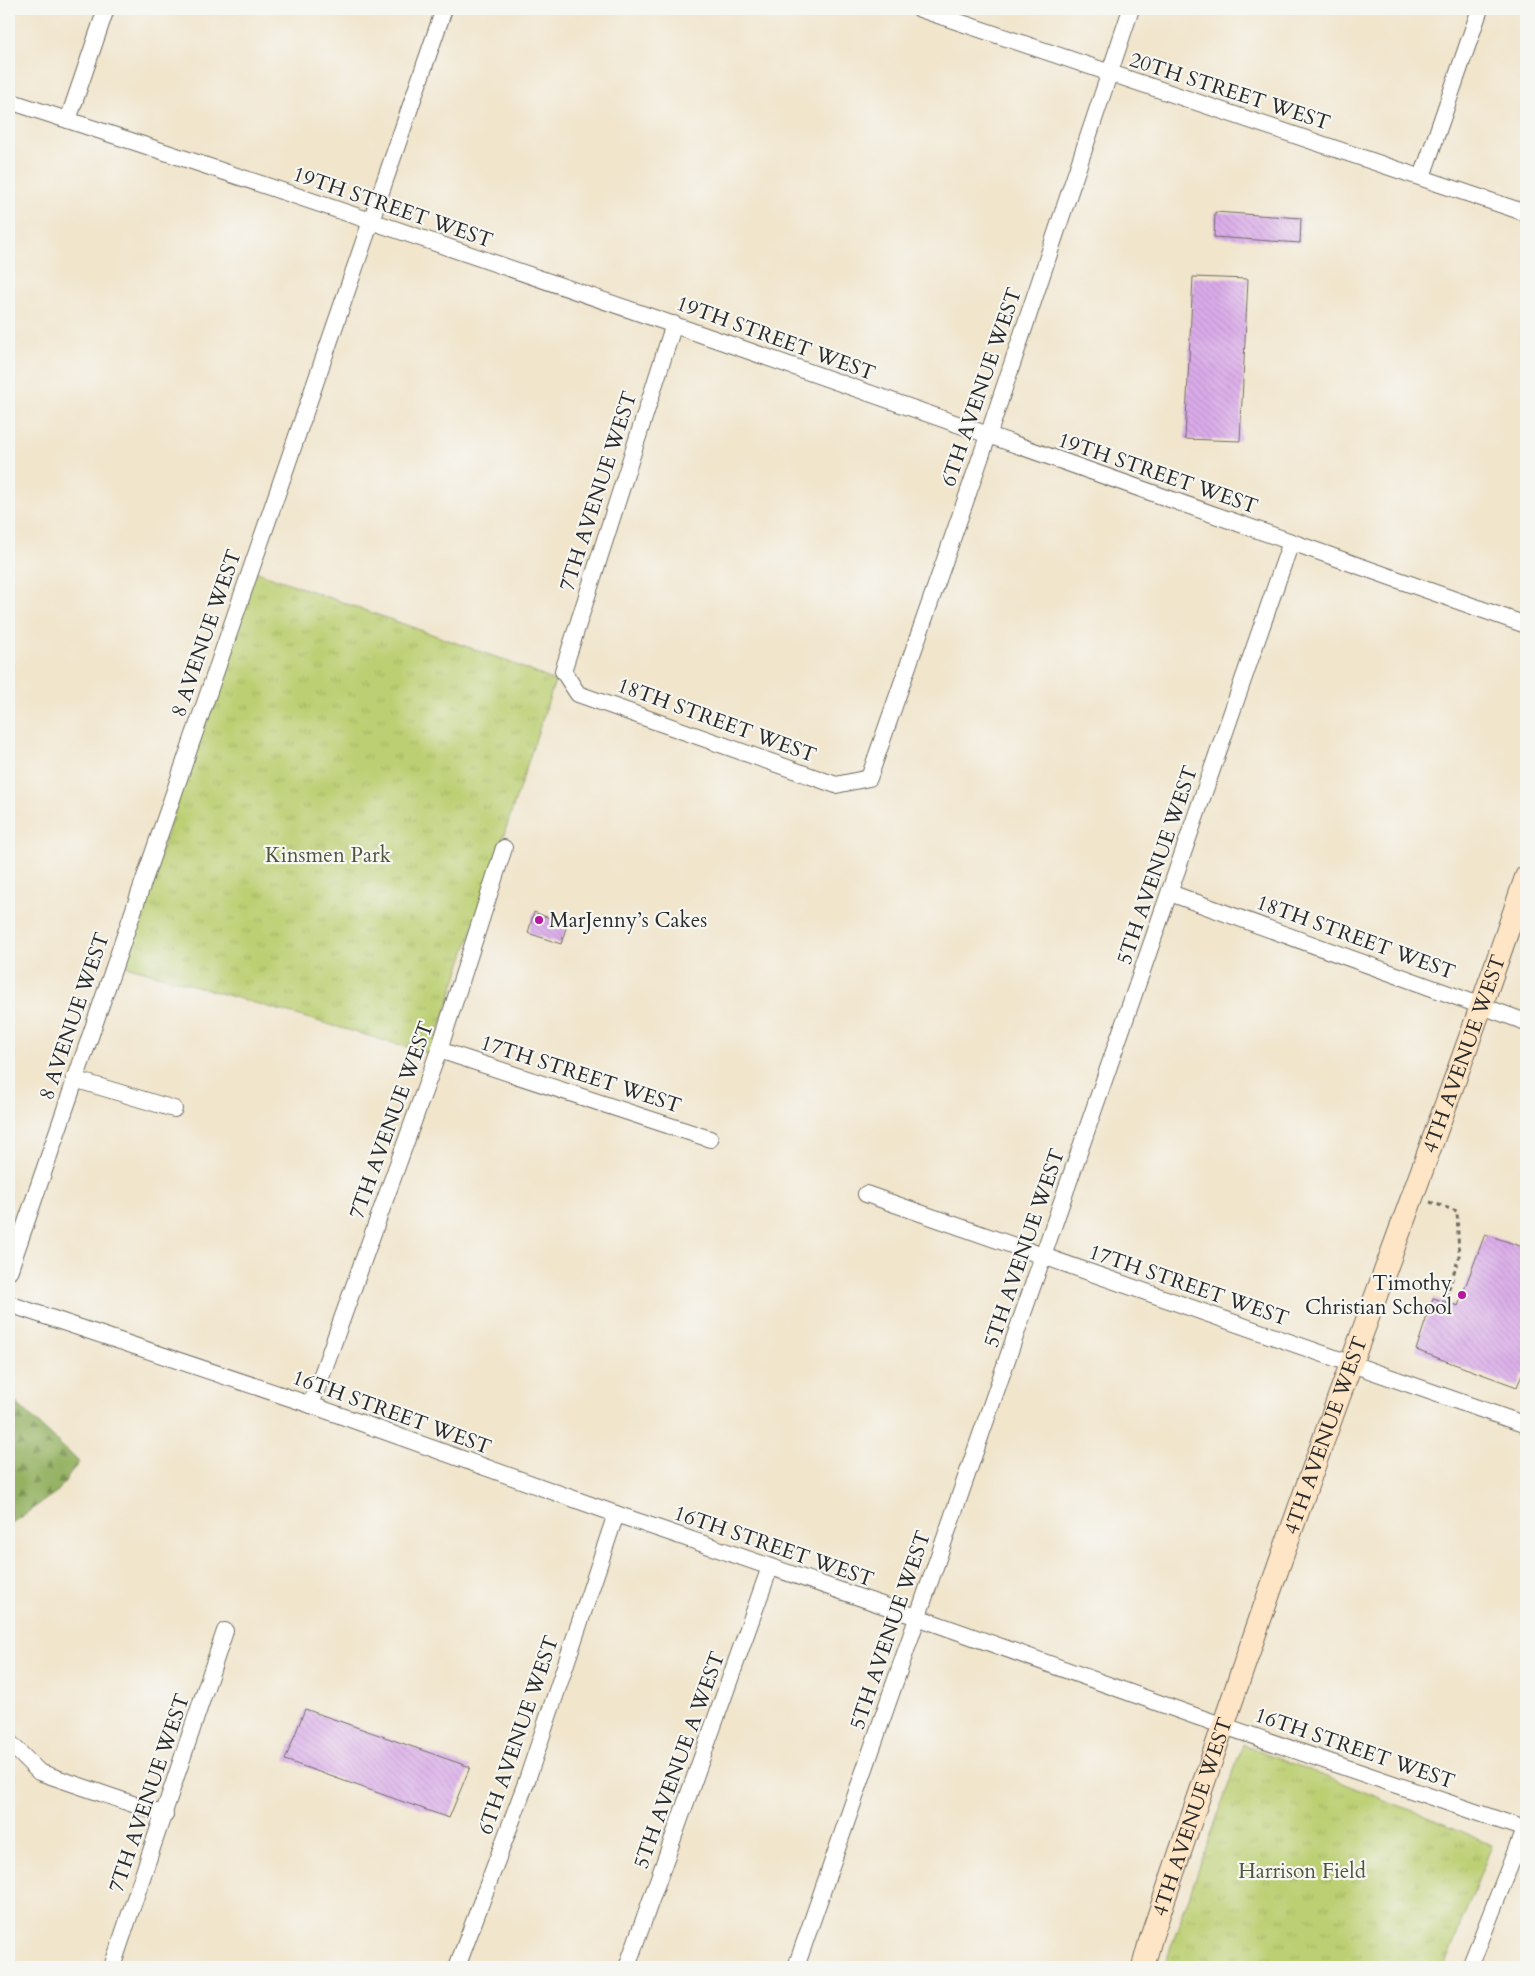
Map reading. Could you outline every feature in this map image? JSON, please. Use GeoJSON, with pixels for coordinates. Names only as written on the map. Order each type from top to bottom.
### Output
{"type":"FeatureCollection","features":[{"type":"Feature","properties":{"kind":"street"},"geometry":{"type":"LineString","coordinates":[[68,120],[106,9]]}},
{"type":"Feature","properties":{"kind":"street","name":"8 AVENUE WEST"},"geometry":{"type":"LineString","coordinates":[[9,1272],[444,9]]}},
{"type":"Feature","properties":{"kind":"street","name":"20TH STREET WEST"},"geometry":{"type":"LineString","coordinates":[[920,9],[1526,213]]}},
{"type":"Feature","properties":{"kind":"street","name":"6TH AVENUE WEST"},"geometry":{"type":"LineString","coordinates":[[869,778],[988,436],[1132,9]]}},
{"type":"Feature","properties":{"kind":"street"},"geometry":{"type":"LineString","coordinates":[[1422,177],[1480,9]]}},
{"type":"Feature","properties":{"kind":"street","name":"19TH STREET WEST"},"geometry":{"type":"LineString","coordinates":[[9,101],[674,324],[1526,625]]}},
{"type":"Feature","properties":{"kind":"street","name":"7TH AVENUE WEST"},"geometry":{"type":"LineString","coordinates":[[563,671],[674,324]]}},
{"type":"Feature","properties":{"kind":"street","name":"5TH AVENUE WEST"},"geometry":{"type":"LineString","coordinates":[[796,1967],[1291,542]]}},
{"type":"Feature","properties":{"kind":"street","name":"18TH STREET WEST"},"geometry":{"type":"LineString","coordinates":[[563,671],[578,694],[836,785],[869,778]]}},
{"type":"Feature","properties":{"kind":"street","name":"7TH AVENUE WEST"},"geometry":{"type":"LineString","coordinates":[[311,1405],[439,1050],[504,848]]}},
{"type":"Feature","properties":{"kind":"street","name":"4TH AVENUE WEST"},"geometry":{"type":"LineString","coordinates":[[1143,1967],[1151,1938],[1223,1726],[1351,1364],[1482,1006],[1526,877]]}},
{"type":"Feature","properties":{"kind":"street","name":"18TH STREET WEST"},"geometry":{"type":"LineString","coordinates":[[1170,893],[1526,1022]]}},
{"type":"Feature","properties":{"kind":"street","name":"17TH STREET WEST"},"geometry":{"type":"LineString","coordinates":[[439,1050],[710,1139]]}},
{"type":"Feature","properties":{"kind":"street"},"geometry":{"type":"LineString","coordinates":[[74,1079],[174,1109]]}},
{"type":"Feature","properties":{"kind":"street","name":"17TH STREET WEST"},"geometry":{"type":"LineString","coordinates":[[866,1194],[1526,1425]]}},
{"type":"Feature","properties":{"kind":"street","name":"16TH STREET WEST"},"geometry":{"type":"LineString","coordinates":[[9,1304],[311,1405],[616,1514],[917,1617],[1223,1726],[1526,1827]]}},
{"type":"Feature","properties":{"kind":"street","name":"6TH AVENUE WEST"},"geometry":{"type":"LineString","coordinates":[[457,1967],[527,1780],[616,1514]]}},
{"type":"Feature","properties":{"kind":"street","name":"5TH AVENUE A WEST"},"geometry":{"type":"LineString","coordinates":[[627,1967],[770,1567]]}},
{"type":"Feature","properties":{"kind":"street","name":"7TH AVENUE WEST"},"geometry":{"type":"LineString","coordinates":[[112,1967],[165,1815],[225,1631]]}},
{"type":"Feature","properties":{"kind":"street"},"geometry":{"type":"LineString","coordinates":[[9,1742],[39,1772],[165,1815]]}},
{"type":"Feature","properties":{"kind":"street"},"geometry":{"type":"LineString","coordinates":[[1470,1967],[1526,1827]]}},
{"type":"Feature","properties":{"kind":"path"},"geometry":{"type":"LineString","coordinates":[[1412,1196],[1457,1211],[1459,1257],[1447,1294]]}},
{"type":"Feature","properties":{"kind":"green space","name":"Kinsmen Park"},"geometry":{"type":"Polygon","coordinates":[[[255,571],[504,660],[555,681],[431,1054],[123,965],[255,571]]]}},
{"type":"Feature","properties":{"kind":"green space"},"geometry":{"type":"Polygon","coordinates":[[[9,1396],[79,1462],[58,1491],[9,1525],[9,1396]]]}},
{"type":"Feature","properties":{"kind":"green space","name":"Harrison Field"},"geometry":{"type":"Polygon","coordinates":[[[1243,1744],[1428,1817],[1492,1845],[1444,1967],[1164,1967],[1243,1744]]]}},
{"type":"Feature","properties":{"kind":"building"},"geometry":{"type":"Polygon","coordinates":[[[1215,212],[1301,218],[1300,243],[1214,237],[1215,212]]]}},
{"type":"Feature","properties":{"kind":"building"},"geometry":{"type":"Polygon","coordinates":[[[1193,277],[1248,279],[1240,441],[1185,439],[1193,277]]]}},
{"type":"Feature","properties":{"kind":"building"},"geometry":{"type":"Polygon","coordinates":[[[534,912],[567,925],[561,944],[528,933],[534,912]]]}},
{"type":"Feature","properties":{"kind":"building"},"geometry":{"type":"Polygon","coordinates":[[[1485,1234],[1526,1248],[1526,1375],[1522,1374],[1517,1387],[1416,1350],[1433,1298],[1458,1306],[1485,1234]]]}},
{"type":"Feature","properties":{"kind":"building"},"geometry":{"type":"Polygon","coordinates":[[[305,1709],[470,1767],[449,1818],[285,1760],[305,1709]]]}},
{"type":"Feature","properties":{"kind":"place","name":"MarJenny’s Cakes"},"geometry":{"type":"Point","coordinates":[539,920]}},
{"type":"Feature","properties":{"kind":"place","name":"Timothy Christian School"},"geometry":{"type":"Point","coordinates":[1462,1295]}}]}
